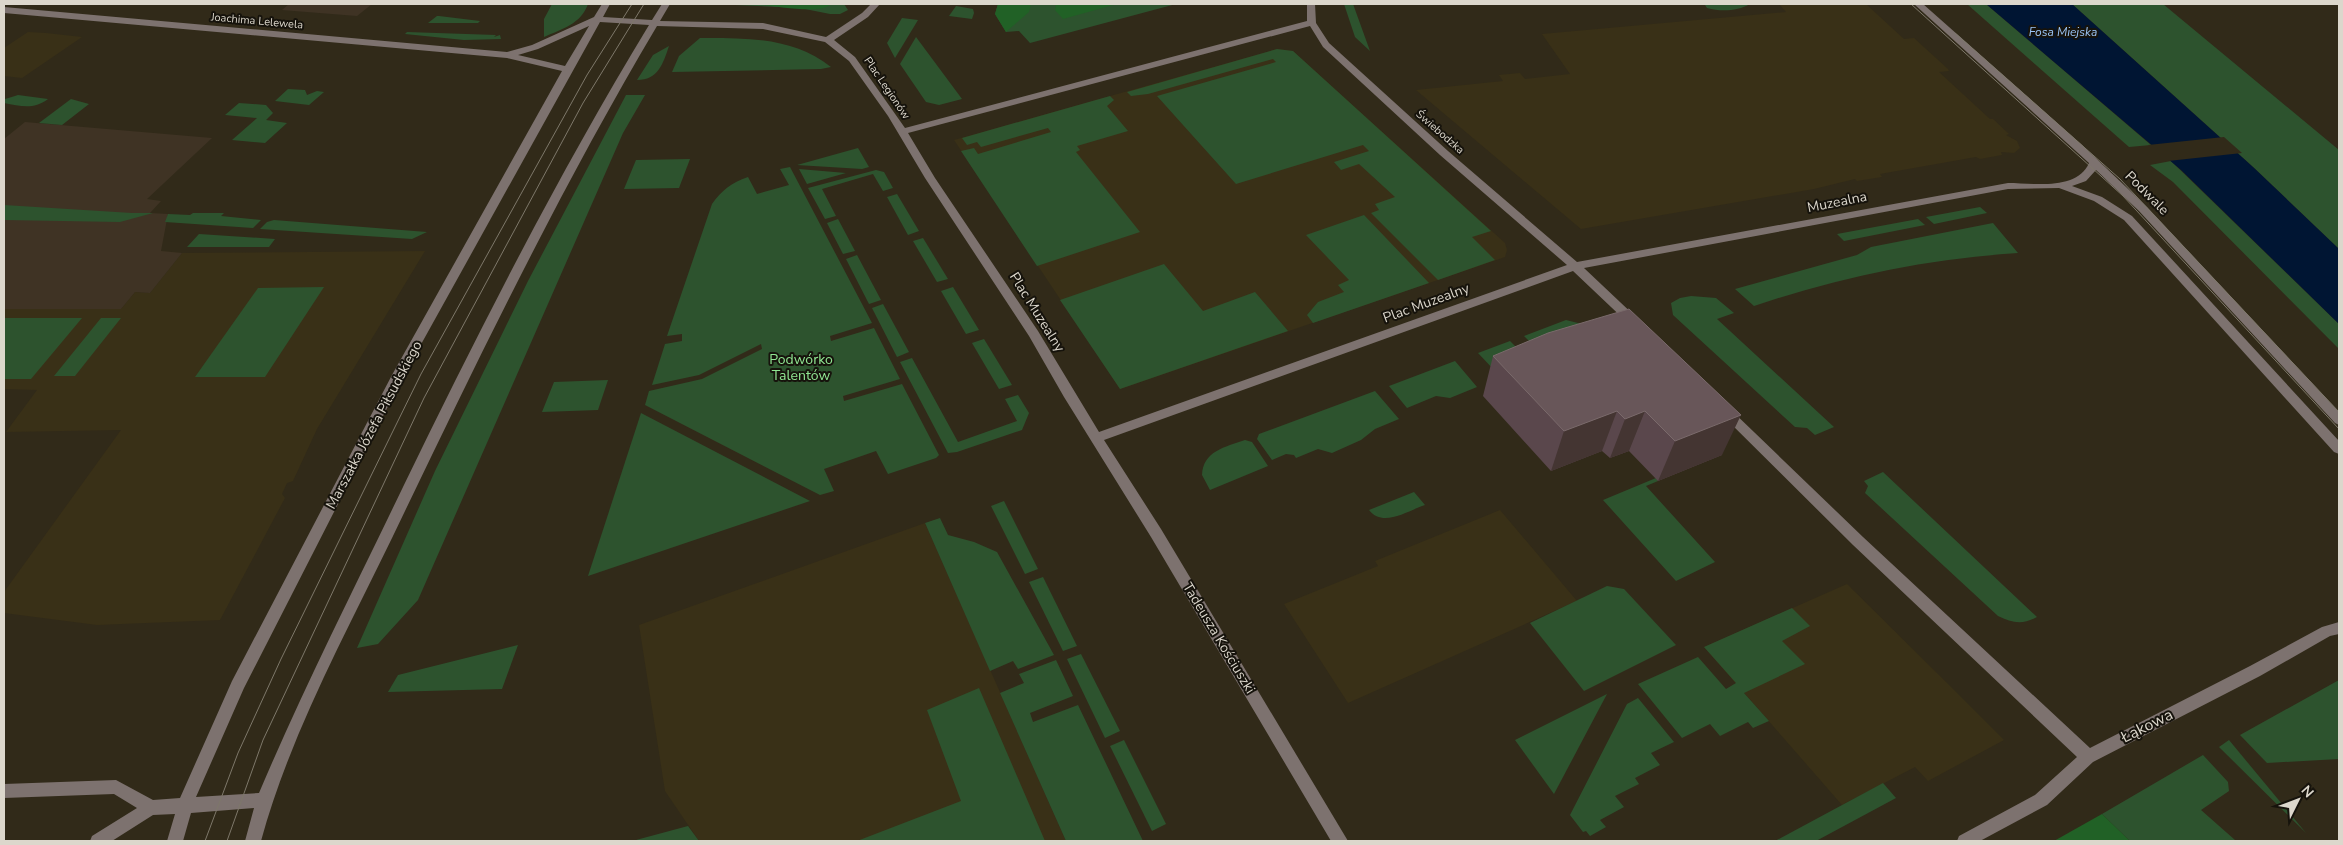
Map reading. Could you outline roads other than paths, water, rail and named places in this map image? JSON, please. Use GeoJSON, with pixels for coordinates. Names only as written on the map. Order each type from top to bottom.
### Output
{"type":"FeatureCollection","features":[{"type":"Feature","properties":{"kind":"street"},"geometry":{"type":"LineString","coordinates":[[596,19],[606,4]]}},
{"type":"Feature","properties":{"kind":"street"},"geometry":{"type":"LineString","coordinates":[[253,841],[264,800],[303,708],[511,280],[612,94],[666,4]]}},
{"type":"Feature","properties":{"kind":"street"},"geometry":{"type":"LineString","coordinates":[[828,40],[865,15],[876,4]]}},
{"type":"Feature","properties":{"kind":"street","name":"Świebodzka"},"geometry":{"type":"LineString","coordinates":[[1311,4],[1312,23],[1326,46],[1575,266],[1644,333]]}},
{"type":"Feature","properties":{"kind":"street","name":"Podwale"},"geometry":{"type":"LineString","coordinates":[[1918,4],[2094,162],[2143,209],[2339,420]]}},
{"type":"Feature","properties":{"kind":"street","name":"Joachima Lelewela"},"geometry":{"type":"LineString","coordinates":[[4,10],[507,56],[568,69]]}},
{"type":"Feature","properties":{"kind":"street","name":"Plac Legionów"},"geometry":{"type":"LineString","coordinates":[[596,19],[763,26],[828,40],[857,64],[902,132]]}},
{"type":"Feature","properties":{"kind":"street","name":"Joachima Lelewela"},"geometry":{"type":"LineString","coordinates":[[507,56],[535,46],[596,19]]}},
{"type":"Feature","properties":{"kind":"street","name":"Marszałka Józefa Piłsudskiego"},"geometry":{"type":"LineString","coordinates":[[175,841],[185,805],[237,686],[398,375],[596,19]]}},
{"type":"Feature","properties":{"kind":"street"},"geometry":{"type":"LineString","coordinates":[[902,132],[1312,23]]}},
{"type":"Feature","properties":{"kind":"street","name":"Plac Muzealny"},"geometry":{"type":"LineString","coordinates":[[902,132],[930,178],[1034,334],[1094,438],[1575,266]]}},
{"type":"Feature","properties":{"kind":"street","name":"Muzealna"},"geometry":{"type":"LineString","coordinates":[[1575,266],[2008,186],[2057,185],[2078,181],[2086,177],[2094,168],[2094,162]]}},
{"type":"Feature","properties":{"kind":"street"},"geometry":{"type":"LineString","coordinates":[[2057,185],[2098,199],[2128,218],[2339,449]]}},
{"type":"Feature","properties":{"kind":"street"},"geometry":{"type":"LineString","coordinates":[[1713,400],[1852,535],[2088,757]]}},
{"type":"Feature","properties":{"kind":"street","name":"Tadeusza Kościuszki"},"geometry":{"type":"LineString","coordinates":[[1094,438],[1156,533],[1340,841]]}},
{"type":"Feature","properties":{"kind":"street","name":"Łąkowa"},"geometry":{"type":"LineString","coordinates":[[1965,841],[2041,800],[2088,757],[2255,671],[2327,631],[2339,628]]}},
{"type":"Feature","properties":{"kind":"street"},"geometry":{"type":"LineString","coordinates":[[4,791],[116,787],[151,808]]}},
{"type":"Feature","properties":{"kind":"street"},"geometry":{"type":"LineString","coordinates":[[98,841],[151,808],[264,800]]}},
{"type":"Feature","properties":{"kind":"water","name":"Fosa Miejska"},"geometry":{"type":"Polygon","coordinates":[[[1986,4],[2072,4],[2253,167],[2339,249],[2339,324],[2181,170],[1986,4]]]}},
{"type":"Feature","properties":{"kind":"tram line"},"geometry":{"type":"LineString","coordinates":[[205,841],[238,753],[281,659],[421,374],[587,75],[632,4]]}},
{"type":"Feature","properties":{"kind":"tram line"},"geometry":{"type":"LineString","coordinates":[[227,841],[263,740],[424,398],[583,103],[644,4]]}},
{"type":"Feature","properties":{"kind":"tram line"},"geometry":{"type":"LineString","coordinates":[[1911,4],[2123,196],[2339,429]]}},
{"type":"Feature","properties":{"kind":"tram line"},"geometry":{"type":"LineString","coordinates":[[1955,33],[2120,179],[2339,412]]}},
{"type":"Feature","properties":{"kind":"park label","name":"Podwórko Talentów"},"geometry":{"type":"Point","coordinates":[801,368]}}]}
